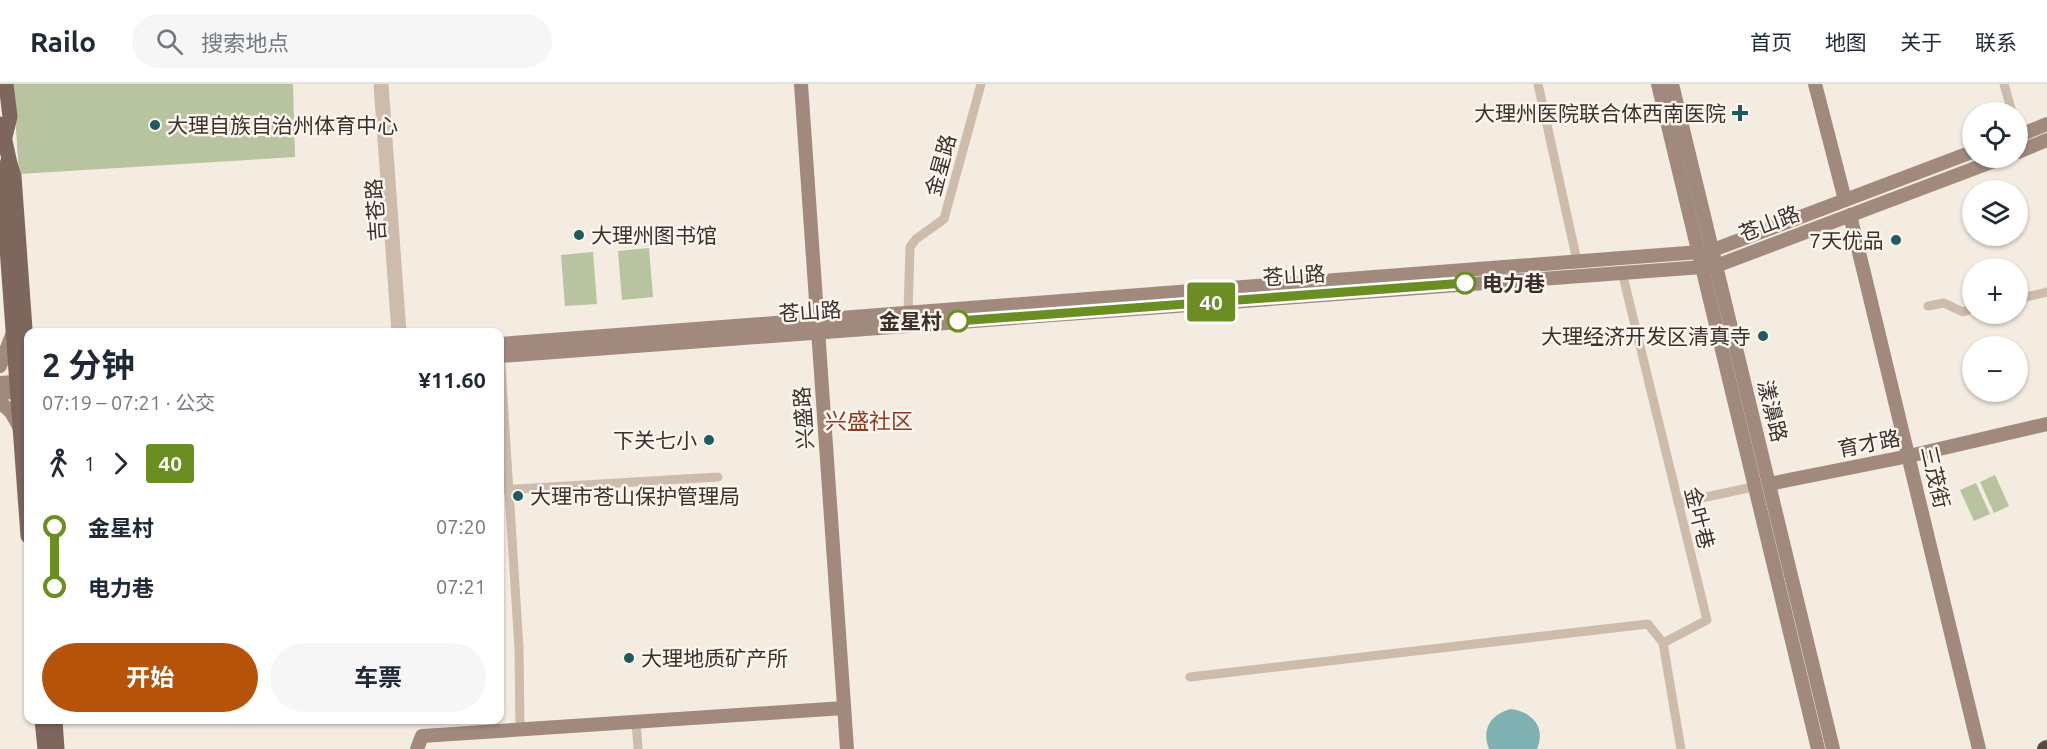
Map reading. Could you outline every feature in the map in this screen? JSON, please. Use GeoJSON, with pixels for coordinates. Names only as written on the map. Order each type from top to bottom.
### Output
{"type":"FeatureCollection","features":[{"type":"Feature","properties":{"kind":"main road"},"geometry":{"type":"LineString","coordinates":[[6,84],[9,117],[2,130],[8,161],[2,179],[22,333],[23,386],[20,428],[24,482]]}},
{"type":"Feature","properties":{"kind":"main road","name":"兴盛路"},"geometry":{"type":"LineString","coordinates":[[801,84],[847,749]]}},
{"type":"Feature","properties":{"kind":"main road","name":"漾濞路"},"geometry":{"type":"LineString","coordinates":[[1658,84],[1769,484],[1833,749]]}},
{"type":"Feature","properties":{"kind":"main road","name":"漾濞路"},"geometry":{"type":"LineString","coordinates":[[1672,84],[1753,487],[1818,749]]}},
{"type":"Feature","properties":{"kind":"main road"},"geometry":{"type":"LineString","coordinates":[[1815,84],[1845,200]]}},
{"type":"Feature","properties":{"kind":"main road"},"geometry":{"type":"LineString","coordinates":[[2028,131],[2047,124]]}},
{"type":"Feature","properties":{"kind":"main road"},"geometry":{"type":"LineString","coordinates":[[2028,148],[2047,140]]}},
{"type":"Feature","properties":{"kind":"main road","name":"苍山路"},"geometry":{"type":"LineString","coordinates":[[504,356],[818,326],[908,313],[1577,261],[1708,258],[1845,200],[1962,156]]}},
{"type":"Feature","properties":{"kind":"main road","name":"苍山路"},"geometry":{"type":"LineString","coordinates":[[504,345],[1622,272],[1708,258],[1850,215],[1975,168]]}},
{"type":"Feature","properties":{"kind":"main road","name":"三茂街"},"geometry":{"type":"LineString","coordinates":[[1850,215],[1979,749]]}},
{"type":"Feature","properties":{"kind":"main road"},"geometry":{"type":"LineString","coordinates":[[0,366],[22,333]]}},
{"type":"Feature","properties":{"kind":"main road"},"geometry":{"type":"LineString","coordinates":[[0,383],[23,386]]}},
{"type":"Feature","properties":{"kind":"main road"},"geometry":{"type":"LineString","coordinates":[[0,393],[23,386]]}},
{"type":"Feature","properties":{"kind":"main road"},"geometry":{"type":"LineString","coordinates":[[0,402],[11,412],[20,428]]}},
{"type":"Feature","properties":{"kind":"main road","name":"育才路"},"geometry":{"type":"LineString","coordinates":[[1769,484],[1909,456],[2047,424]]}},
{"type":"Feature","properties":{"kind":"main road"},"geometry":{"type":"LineString","coordinates":[[417,749],[422,736],[844,708]]}},
{"type":"Feature","properties":{"kind":"main road"},"geometry":{"type":"LineString","coordinates":[[42,724],[45,749]]}},
{"type":"Feature","properties":{"kind":"main road"},"geometry":{"type":"LineString","coordinates":[[55,724],[57,749]]}},
{"type":"Feature","properties":{"kind":"street","name":"吉苍路"},"geometry":{"type":"LineString","coordinates":[[378,84],[396,328]]}},
{"type":"Feature","properties":{"kind":"street","name":"吉苍路"},"geometry":{"type":"LineString","coordinates":[[384,84],[402,328]]}},
{"type":"Feature","properties":{"kind":"street","name":"金星路"},"geometry":{"type":"LineString","coordinates":[[908,313],[910,247],[916,239],[944,219],[981,84]]}},
{"type":"Feature","properties":{"kind":"street"},"geometry":{"type":"LineString","coordinates":[[1539,84],[1577,261]]}},
{"type":"Feature","properties":{"kind":"street"},"geometry":{"type":"LineString","coordinates":[[2004,84],[2009,102]]}},
{"type":"Feature","properties":{"kind":"street","name":"金叶巷"},"geometry":{"type":"LineString","coordinates":[[1622,272],[1707,620],[1663,643]]}},
{"type":"Feature","properties":{"kind":"street"},"geometry":{"type":"LineString","coordinates":[[2028,297],[2047,292]]}},
{"type":"Feature","properties":{"kind":"street"},"geometry":{"type":"LineString","coordinates":[[1928,306],[1944,303],[1962,311]]}},
{"type":"Feature","properties":{"kind":"street"},"geometry":{"type":"LineString","coordinates":[[504,490],[718,477]]}},
{"type":"Feature","properties":{"kind":"street"},"geometry":{"type":"LineString","coordinates":[[1678,503],[1753,487]]}},
{"type":"Feature","properties":{"kind":"street"},"geometry":{"type":"LineString","coordinates":[[504,500],[519,648],[520,729]]}},
{"type":"Feature","properties":{"kind":"street"},"geometry":{"type":"LineString","coordinates":[[1190,677],[1648,624],[1663,643],[1681,749]]}},
{"type":"Feature","properties":{"kind":"street"},"geometry":{"type":"LineString","coordinates":[[636,722],[638,749]]}},
{"type":"Feature","properties":{"kind":"green space","name":"大理自族自治州体育中心"},"geometry":{"type":"Polygon","coordinates":[[[13,84],[293,84],[295,157],[19,174],[13,84]]]}},
{"type":"Feature","properties":{"kind":"green space"},"geometry":{"type":"Polygon","coordinates":[[[649,248],[653,297],[622,300],[618,251],[649,248]]]}},
{"type":"Feature","properties":{"kind":"green space"},"geometry":{"type":"Polygon","coordinates":[[[593,252],[597,304],[565,306],[561,255],[593,252]]]}},
{"type":"Feature","properties":{"kind":"green space"},"geometry":{"type":"Polygon","coordinates":[[[1995,475],[2009,506],[1994,513],[1980,482],[1995,475]]]}},
{"type":"Feature","properties":{"kind":"green space"},"geometry":{"type":"Polygon","coordinates":[[[1976,483],[1990,514],[1974,521],[1960,490],[1976,483]]]}},
{"type":"Feature","properties":{"kind":"water"},"geometry":{"type":"Polygon","coordinates":[[[1511,709],[1526,714],[1536,722],[1540,734],[1537,749],[1489,749],[1486,735],[1489,723],[1504,711],[1511,709]]]}},
{"type":"Feature","properties":{"kind":"bus line","name":"40"},"geometry":{"type":"LineString","coordinates":[[958,321],[1465,283]]}},
{"type":"Feature","properties":{"kind":"place","name":"大理州医院联合体西南医院"},"geometry":{"type":"Point","coordinates":[1740,113]}},
{"type":"Feature","properties":{"kind":"place","name":"大理自族自治州体育中心"},"geometry":{"type":"Point","coordinates":[155,125]}},
{"type":"Feature","properties":{"kind":"place","name":"大理州图书馆"},"geometry":{"type":"Point","coordinates":[579,235]}},
{"type":"Feature","properties":{"kind":"place","name":"7天优品"},"geometry":{"type":"Point","coordinates":[1896,240]}},
{"type":"Feature","properties":{"kind":"place","name":"电力巷"},"geometry":{"type":"Point","coordinates":[1465,283]}},
{"type":"Feature","properties":{"kind":"place","name":"金星村"},"geometry":{"type":"Point","coordinates":[958,321]}},
{"type":"Feature","properties":{"kind":"place","name":"大理经济开发区清真寺"},"geometry":{"type":"Point","coordinates":[1763,336]}},
{"type":"Feature","properties":{"kind":"place","name":"下关七小"},"geometry":{"type":"Point","coordinates":[709,440]}},
{"type":"Feature","properties":{"kind":"place","name":"大理市苍山保护管理局"},"geometry":{"type":"Point","coordinates":[518,496]}},
{"type":"Feature","properties":{"kind":"place","name":"大理地质矿产所"},"geometry":{"type":"Point","coordinates":[629,658]}},
{"type":"Feature","properties":{"kind":"district","name":"兴盛社区"},"geometry":{"type":"Point","coordinates":[869,420]}}]}
